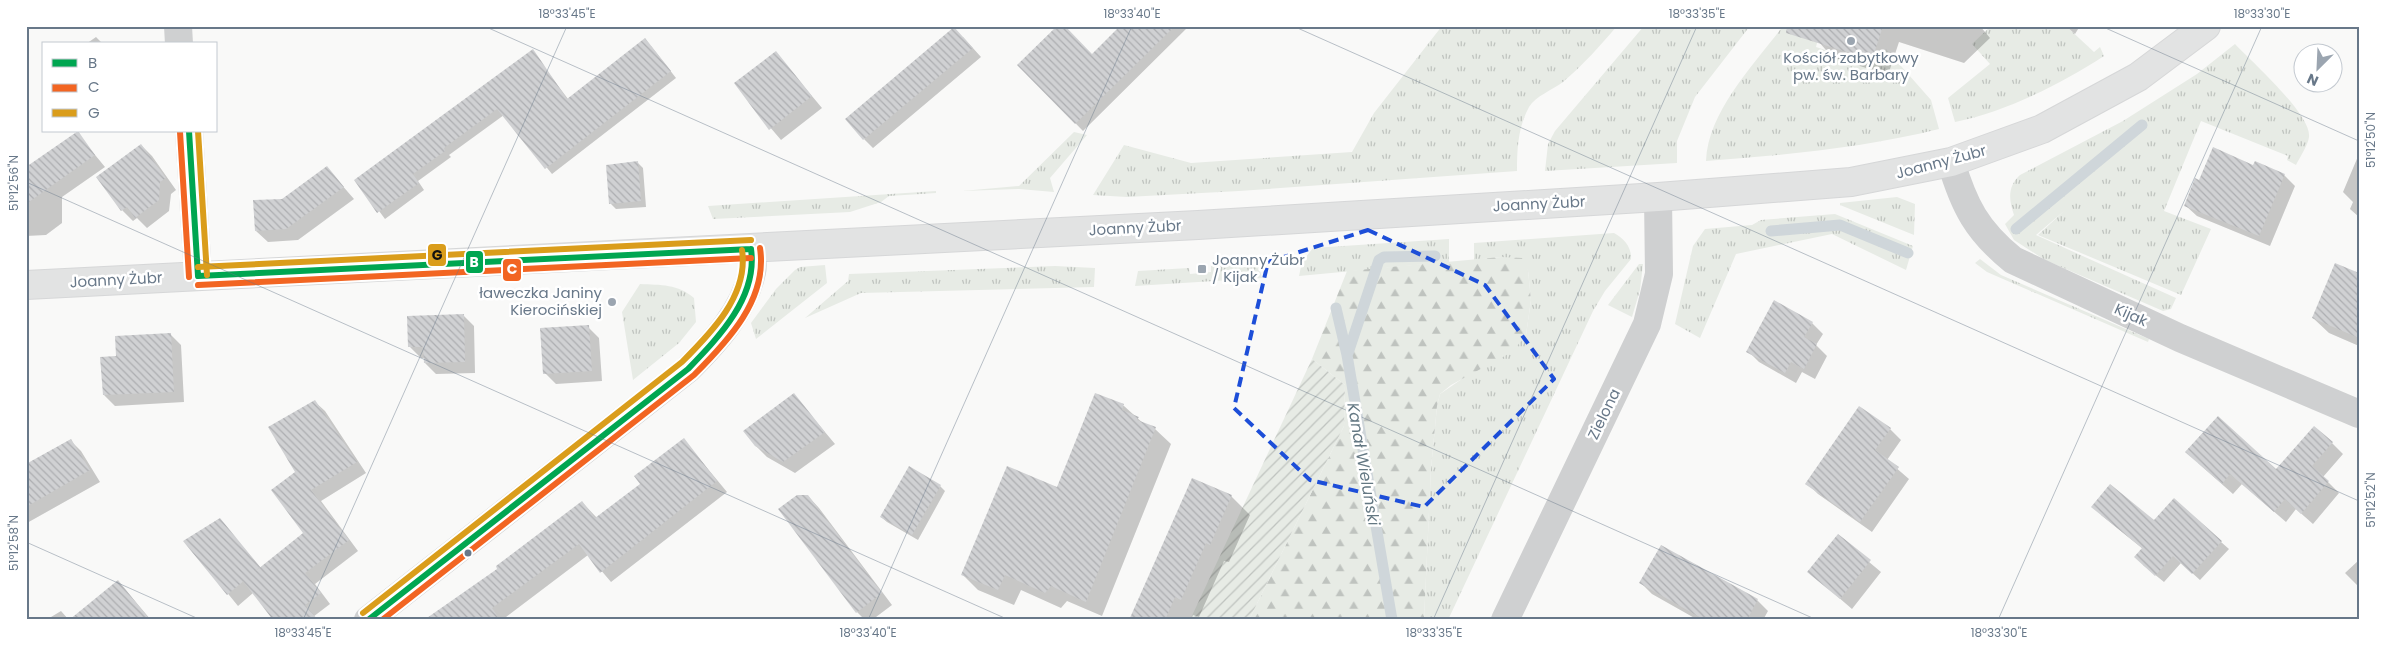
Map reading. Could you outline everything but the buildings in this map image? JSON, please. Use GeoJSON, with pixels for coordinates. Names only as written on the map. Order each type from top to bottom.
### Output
{"type":"FeatureCollection","features":[{"type":"Feature","properties":{"kind":"street"},"geometry":{"type":"LineString","coordinates":[[178,26],[179,42]]}},
{"type":"Feature","properties":{"kind":"street","name":"Joanny Żubr"},"geometry":{"type":"LineString","coordinates":[[26,285],[751,249],[1658,197],[1842,184],[1916,171],[1951,162],[2042,129],[2092,104],[2138,77],[2206,26]]}},
{"type":"Feature","properties":{"kind":"street"},"geometry":{"type":"LineString","coordinates":[[189,132],[198,276]]}},
{"type":"Feature","properties":{"kind":"street","name":"Kijak"},"geometry":{"type":"LineString","coordinates":[[1951,162],[1965,205],[1991,242],[2012,260],[2180,338],[2359,414]]}},
{"type":"Feature","properties":{"kind":"street","name":"Zielona"},"geometry":{"type":"LineString","coordinates":[[1505,620],[1647,324],[1659,274],[1658,197]]}},
{"type":"Feature","properties":{"kind":"street"},"geometry":{"type":"LineString","coordinates":[[368,620],[688,369],[719,338],[740,304],[752,271],[751,249]]}},
{"type":"Feature","properties":{"kind":"highlighted area"},"geometry":{"type":"Polygon","coordinates":[[[1368,230],[1485,285],[1554,379],[1424,507],[1310,480],[1234,408],[1268,262],[1368,230]]]}},
{"type":"Feature","properties":{"kind":"green space"},"geometry":{"type":"Polygon","coordinates":[[[1442,26],[1617,26],[1570,76],[1540,96],[1529,107],[1520,130],[1517,171],[1239,191],[1127,197],[1093,195],[1124,145],[1191,163],[1352,152],[1374,113],[1442,26]]]}},
{"type":"Feature","properties":{"kind":"green space"},"geometry":{"type":"Polygon","coordinates":[[[1644,26],[1750,26],[1695,97],[1677,141],[1677,163],[1545,171],[1548,144],[1555,131],[1644,26]]]}},
{"type":"Feature","properties":{"kind":"green space"},"geometry":{"type":"Polygon","coordinates":[[[1783,26],[1800,26],[1818,39],[1816,47],[1872,65],[1876,57],[1882,59],[1886,49],[1931,100],[1939,129],[1853,146],[1706,161],[1709,142],[1715,124],[1734,89],[1783,26]]]}},
{"type":"Feature","properties":{"kind":"green space"},"geometry":{"type":"Polygon","coordinates":[[[1991,26],[2066,26],[2094,52],[2100,47],[2104,56],[2032,96],[1994,111],[1955,122],[1948,98],[1990,64],[1972,44],[1991,26]]]}},
{"type":"Feature","properties":{"kind":"green space"},"geometry":{"type":"Polygon","coordinates":[[[2235,44],[2291,102],[2301,115],[2307,127],[2309,137],[2296,165],[2287,160],[2288,156],[2201,121],[2164,211],[2211,229],[2181,295],[2038,235],[2064,211],[2036,235],[2176,298],[2171,309],[2163,311],[2045,260],[2014,240],[2005,224],[2014,215],[2010,194],[2013,184],[2020,175],[2123,121],[2197,74],[2235,44]]]}},
{"type":"Feature","properties":{"kind":"green space"},"geometry":{"type":"Polygon","coordinates":[[[1074,132],[1087,135],[1050,178],[1054,192],[1019,189],[962,191],[1019,186],[1074,132]]]}},
{"type":"Feature","properties":{"kind":"green space"},"geometry":{"type":"Polygon","coordinates":[[[936,191],[936,193],[889,196],[881,202],[850,212],[713,219],[708,206],[936,191]]]}},
{"type":"Feature","properties":{"kind":"green space"},"geometry":{"type":"Polygon","coordinates":[[[1897,197],[1915,204],[1914,235],[1840,205],[1840,203],[1897,197]]]}},
{"type":"Feature","properties":{"kind":"green space"},"geometry":{"type":"Polygon","coordinates":[[[1835,214],[1913,246],[1906,270],[1832,234],[1736,254],[1700,338],[1675,324],[1693,246],[1705,229],[1752,225],[1761,220],[1835,214]]]}},
{"type":"Feature","properties":{"kind":"green space"},"geometry":{"type":"Polygon","coordinates":[[[1614,233],[1627,244],[1631,259],[1605,291],[1593,311],[1448,620],[1424,620],[1431,469],[1437,406],[1440,394],[1526,335],[1531,300],[1528,270],[1501,257],[1474,260],[1474,243],[1614,233]]]}},
{"type":"Feature","properties":{"kind":"green space"},"geometry":{"type":"Polygon","coordinates":[[[1449,239],[1449,262],[1299,276],[1302,262],[1313,248],[1449,239]]]}},
{"type":"Feature","properties":{"kind":"green space"},"geometry":{"type":"Polygon","coordinates":[[[1501,257],[1522,258],[1528,270],[1531,300],[1526,335],[1512,352],[1451,385],[1440,394],[1437,406],[1431,469],[1424,620],[1249,620],[1344,426],[1345,385],[1312,359],[1347,271],[1501,257]]]}},
{"type":"Feature","properties":{"kind":"green space"},"geometry":{"type":"Polygon","coordinates":[[[1980,259],[2001,275],[2149,339],[2148,342],[1987,272],[1975,263],[1980,259]]]}},
{"type":"Feature","properties":{"kind":"green space"},"geometry":{"type":"Polygon","coordinates":[[[1258,262],[1262,278],[1135,286],[1138,271],[1189,268],[1190,274],[1211,272],[1211,266],[1258,262]]]}},
{"type":"Feature","properties":{"kind":"green space"},"geometry":{"type":"Polygon","coordinates":[[[1639,264],[1643,264],[1640,290],[1632,317],[1608,305],[1639,264]]]}},
{"type":"Feature","properties":{"kind":"green space"},"geometry":{"type":"Polygon","coordinates":[[[825,265],[827,283],[756,339],[751,323],[776,289],[800,267],[825,265]]]}},
{"type":"Feature","properties":{"kind":"green space"},"geometry":{"type":"Polygon","coordinates":[[[1055,266],[1095,268],[1094,287],[861,293],[805,318],[848,281],[849,274],[1055,266]]]}},
{"type":"Feature","properties":{"kind":"green space"},"geometry":{"type":"Polygon","coordinates":[[[640,284],[669,286],[688,293],[694,298],[696,322],[679,343],[633,380],[622,312],[640,284]]]}},
{"type":"Feature","properties":{"kind":"green space"},"geometry":{"type":"Polygon","coordinates":[[[1312,359],[1345,385],[1344,426],[1249,620],[1190,620],[1312,359]]]}},
{"type":"Feature","properties":{"kind":"waterway"},"geometry":{"type":"LineString","coordinates":[[2016,229],[2142,125]]}},
{"type":"Feature","properties":{"kind":"waterway"},"geometry":{"type":"LineString","coordinates":[[1771,231],[1840,225],[1908,253]]}},
{"type":"Feature","properties":{"kind":"waterway"},"geometry":{"type":"LineString","coordinates":[[1348,353],[1379,260],[1384,257],[1435,256]]}},
{"type":"Feature","properties":{"kind":"waterway","name":"Kanał Wieluński"},"geometry":{"type":"LineString","coordinates":[[1336,308],[1347,355],[1392,620]]}},
{"type":"Feature","properties":{"kind":"transit line","name":"C"},"geometry":{"type":"LineString","coordinates":[[180,132],[189,277]]}},
{"type":"Feature","properties":{"kind":"transit line","name":"B"},"geometry":{"type":"LineString","coordinates":[[189,132],[198,276]]}},
{"type":"Feature","properties":{"kind":"transit line","name":"G"},"geometry":{"type":"LineString","coordinates":[[198,132],[207,275]]}},
{"type":"Feature","properties":{"kind":"transit line","name":"G"},"geometry":{"type":"LineString","coordinates":[[198,267],[751,240]]}},
{"type":"Feature","properties":{"kind":"transit line","name":"C"},"geometry":{"type":"LineString","coordinates":[[382,620],[694,375],[732,333],[752,302],[758,285],[761,267],[760,248]]}},
{"type":"Feature","properties":{"kind":"transit line","name":"B"},"geometry":{"type":"LineString","coordinates":[[198,276],[751,249]]}},
{"type":"Feature","properties":{"kind":"transit line","name":"B"},"geometry":{"type":"LineString","coordinates":[[368,620],[688,369],[723,330],[742,300],[752,267],[751,249]]}},
{"type":"Feature","properties":{"kind":"transit line","name":"G"},"geometry":{"type":"LineString","coordinates":[[363,613],[682,362],[716,326],[734,298],[743,267],[742,250]]}},
{"type":"Feature","properties":{"kind":"transit line","name":"C"},"geometry":{"type":"LineString","coordinates":[[198,285],[751,258]]}},
{"type":"Feature","properties":{"kind":"place","name":"Kościół zabytkowy pw. św. Barbary"},"geometry":{"type":"Point","coordinates":[1851,41]}},
{"type":"Feature","properties":{"kind":"place","name":"Joanny Żubr / Kijak"},"geometry":{"type":"Point","coordinates":[1202,269]}},
{"type":"Feature","properties":{"kind":"place","name":"ławeczka Janiny Kierocińskiej"},"geometry":{"type":"Point","coordinates":[612,302]}}]}
